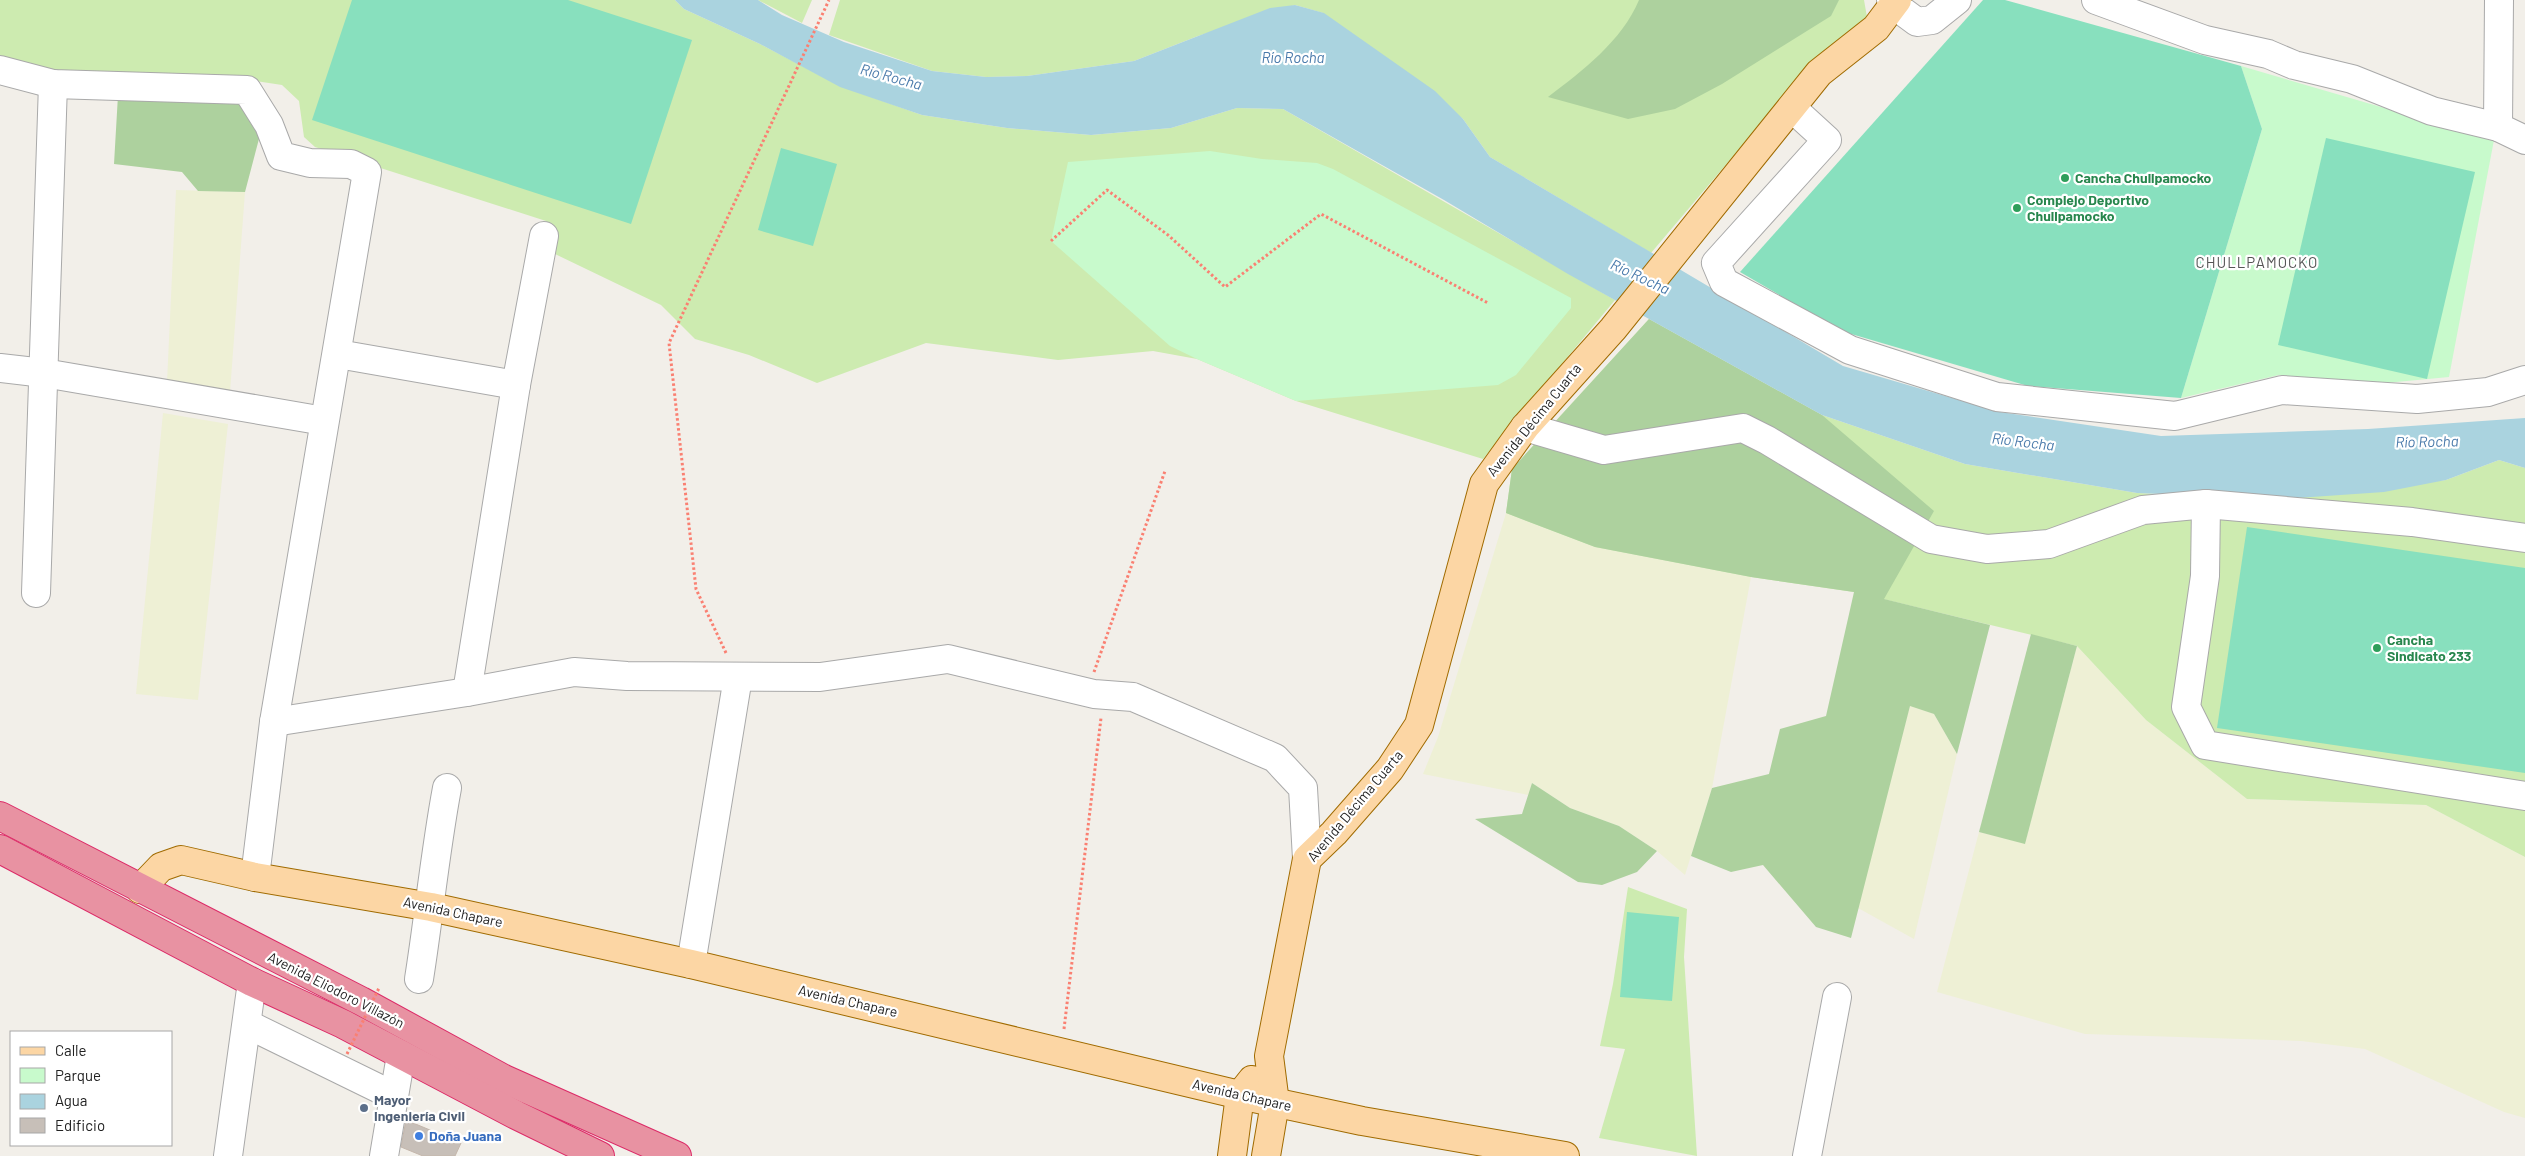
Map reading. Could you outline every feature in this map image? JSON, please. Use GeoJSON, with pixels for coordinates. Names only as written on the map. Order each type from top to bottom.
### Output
{"type":"FeatureCollection","features":[{"type":"Feature","properties":{"kind":"highway","name":"Avenida Eliodoro Villazón"},"geometry":{"type":"LineString","coordinates":[[0,816],[361,1001],[504,1079],[676,1156]]}},
{"type":"Feature","properties":{"kind":"highway","name":"Avenida Eliodoro Villazón"},"geometry":{"type":"LineString","coordinates":[[0,849],[252,982],[343,1024],[600,1156]]}},
{"type":"Feature","properties":{"kind":"main road","name":"Avenida Décima Cuarta"},"geometry":{"type":"LineString","coordinates":[[1266,1156],[1275,1102],[1269,1056],[1307,859],[1334,833],[1390,769],[1419,725],[1484,484],[1525,427],[1613,329],[1690,236],[1819,73],[1876,28],[1894,2]]}},
{"type":"Feature","properties":{"kind":"main road","name":"Avenida Chapare"},"geometry":{"type":"LineString","coordinates":[[140,889],[161,867],[182,860],[255,877],[431,907],[691,964],[1240,1095],[1362,1121],[1565,1156]]}},
{"type":"Feature","properties":{"kind":"main road","name":"Avenida Décima Cuarta"},"geometry":{"type":"LineString","coordinates":[[1232,1156],[1240,1095],[1269,1056]]}},
{"type":"Feature","properties":{"kind":"street"},"geometry":{"type":"LineString","coordinates":[[1894,2],[1917,22],[1932,20],[1957,0]]}},
{"type":"Feature","properties":{"kind":"street"},"geometry":{"type":"LineString","coordinates":[[2096,0],[2205,40],[2268,54],[2294,66],[2352,79],[2432,111],[2498,127],[2525,140]]}},
{"type":"Feature","properties":{"kind":"street"},"geometry":{"type":"LineString","coordinates":[[2498,127],[2499,0]]}},
{"type":"Feature","properties":{"kind":"street"},"geometry":{"type":"LineString","coordinates":[[0,70],[53,84],[247,90],[268,125],[281,156],[310,163],[351,164],[367,172],[338,354],[324,421],[274,722],[255,877]]}},
{"type":"Feature","properties":{"kind":"street"},"geometry":{"type":"LineString","coordinates":[[36,593],[53,84]]}},
{"type":"Feature","properties":{"kind":"street"},"geometry":{"type":"LineString","coordinates":[[1792,108],[1827,140],[1716,263],[1724,282],[1850,350],[1997,397],[2175,416],[2282,390],[2418,399],[2488,392],[2525,380]]}},
{"type":"Feature","properties":{"kind":"street"},"geometry":{"type":"LineString","coordinates":[[467,692],[516,385],[544,236]]}},
{"type":"Feature","properties":{"kind":"street"},"geometry":{"type":"LineString","coordinates":[[338,354],[516,385]]}},
{"type":"Feature","properties":{"kind":"street"},"geometry":{"type":"LineString","coordinates":[[0,368],[44,373],[324,421]]}},
{"type":"Feature","properties":{"kind":"street"},"geometry":{"type":"LineString","coordinates":[[1525,427],[1604,450],[1743,428],[1767,440],[1931,539],[1986,549],[2049,544],[2143,510],[2206,504],[2412,522],[2525,538]]}},
{"type":"Feature","properties":{"kind":"street"},"geometry":{"type":"LineString","coordinates":[[2206,504],[2205,576],[2186,707],[2205,745],[2525,796]]}},
{"type":"Feature","properties":{"kind":"street"},"geometry":{"type":"LineString","coordinates":[[274,722],[467,692],[574,672],[627,676],[820,678],[948,659],[1104,695],[1133,697],[1275,758],[1303,788],[1307,859]]}},
{"type":"Feature","properties":{"kind":"street"},"geometry":{"type":"LineString","coordinates":[[691,964],[738,677]]}},
{"type":"Feature","properties":{"kind":"street"},"geometry":{"type":"LineString","coordinates":[[419,979],[431,907],[437,844],[448,788]]}},
{"type":"Feature","properties":{"kind":"street"},"geometry":{"type":"LineString","coordinates":[[228,1156],[252,982]]}},
{"type":"Feature","properties":{"kind":"street"},"geometry":{"type":"LineString","coordinates":[[1807,1156],[1837,997]]}},
{"type":"Feature","properties":{"kind":"street"},"geometry":{"type":"LineString","coordinates":[[246,1024],[394,1096]]}},
{"type":"Feature","properties":{"kind":"street"},"geometry":{"type":"LineString","coordinates":[[384,1156],[401,1055]]}},
{"type":"Feature","properties":{"kind":"path"},"geometry":{"type":"LineString","coordinates":[[738,677],[696,589],[669,343],[829,0]]}},
{"type":"Feature","properties":{"kind":"path"},"geometry":{"type":"LineString","coordinates":[[1051,241],[1107,190],[1168,235],[1225,287],[1321,214],[1488,303]]}},
{"type":"Feature","properties":{"kind":"path"},"geometry":{"type":"LineString","coordinates":[[1061,1052],[1104,695],[1094,672],[1165,471]]}},
{"type":"Feature","properties":{"kind":"path"},"geometry":{"type":"LineString","coordinates":[[347,1054],[379,988]]}},
{"type":"Feature","properties":{"kind":"green space"},"geometry":{"type":"Polygon","coordinates":[[[0,0],[675,0],[684,9],[760,44],[840,86],[922,115],[1007,128],[1091,135],[1171,128],[1237,108],[1283,109],[1615,300],[1483,459],[1296,401],[1197,359],[1153,351],[1058,360],[926,343],[817,383],[749,355],[695,339],[661,305],[555,254],[546,221],[315,147],[304,137],[299,101],[282,85],[249,80],[42,70],[0,62],[0,0]]]}},
{"type":"Feature","properties":{"kind":"green space"},"geometry":{"type":"Polygon","coordinates":[[[352,0],[568,0],[692,40],[631,224],[312,120],[352,0]]]}},
{"type":"Feature","properties":{"kind":"green space"},"geometry":{"type":"Polygon","coordinates":[[[758,0],[812,0],[802,23],[758,0]]]}},
{"type":"Feature","properties":{"kind":"green space"},"geometry":{"type":"Polygon","coordinates":[[[840,0],[1864,0],[1867,17],[1812,63],[1651,253],[1490,157],[1463,119],[1323,13],[1295,5],[1198,36],[1134,61],[1027,76],[986,77],[932,71],[829,35],[840,0]]]}},
{"type":"Feature","properties":{"kind":"green space"},"geometry":{"type":"Polygon","coordinates":[[[1639,0],[1839,0],[1831,16],[1722,84],[1675,109],[1628,119],[1548,97],[1587,66],[1612,42],[1632,15],[1639,0]]]}},
{"type":"Feature","properties":{"kind":"green space","name":"Complejo Deportivo Chullpamocko"},"geometry":{"type":"Polygon","coordinates":[[[1983,0],[2005,0],[2241,66],[2262,129],[2181,398],[2028,386],[1841,331],[1740,272],[1983,0]]]}},
{"type":"Feature","properties":{"kind":"green space"},"geometry":{"type":"Polygon","coordinates":[[[2241,66],[2494,140],[2449,377],[2375,384],[2279,375],[2181,398],[2262,129],[2241,66]]]}},
{"type":"Feature","properties":{"kind":"green space"},"geometry":{"type":"Polygon","coordinates":[[[118,95],[243,101],[260,135],[245,192],[198,191],[182,172],[114,164],[118,95]]]}},
{"type":"Feature","properties":{"kind":"green space"},"geometry":{"type":"Polygon","coordinates":[[[2326,138],[2475,172],[2427,379],[2278,345],[2326,138]]]}},
{"type":"Feature","properties":{"kind":"green space"},"geometry":{"type":"Polygon","coordinates":[[[781,148],[837,164],[813,246],[758,230],[781,148]]]}},
{"type":"Feature","properties":{"kind":"green space"},"geometry":{"type":"Polygon","coordinates":[[[1210,151],[1262,159],[1317,163],[1333,169],[1571,298],[1571,308],[1516,375],[1498,385],[1296,401],[1197,359],[1170,346],[1051,241],[1068,162],[1210,151]]]}},
{"type":"Feature","properties":{"kind":"green space"},"geometry":{"type":"Polygon","coordinates":[[[176,190],[245,192],[230,392],[167,382],[176,190]]]}},
{"type":"Feature","properties":{"kind":"green space"},"geometry":{"type":"Polygon","coordinates":[[[1649,319],[1822,415],[1965,464],[2137,493],[2284,499],[2446,480],[2499,460],[2525,468],[2525,857],[2426,805],[2247,799],[2146,720],[2077,646],[1854,592],[1751,577],[1595,547],[1506,513],[1512,469],[1649,319]]]}},
{"type":"Feature","properties":{"kind":"green space"},"geometry":{"type":"Polygon","coordinates":[[[1649,319],[1822,415],[1934,511],[1884,599],[1990,625],[1957,754],[1934,714],[1910,706],[1851,938],[1816,927],[1763,865],[1731,872],[1691,856],[1712,788],[1769,774],[1780,729],[1826,716],[1854,592],[1751,577],[1595,547],[1506,513],[1512,469],[1649,319]]]}},
{"type":"Feature","properties":{"kind":"green space"},"geometry":{"type":"Polygon","coordinates":[[[163,413],[228,424],[198,700],[136,694],[163,413]]]}},
{"type":"Feature","properties":{"kind":"green space"},"geometry":{"type":"Polygon","coordinates":[[[1506,513],[1595,547],[1751,577],[1712,788],[1685,875],[1657,851],[1619,826],[1570,808],[1532,783],[1528,795],[1423,774],[1438,737],[1506,513]]]}},
{"type":"Feature","properties":{"kind":"green space","name":"Cancha Sindicato 233"},"geometry":{"type":"Polygon","coordinates":[[[2247,527],[2525,568],[2525,773],[2217,728],[2247,527]]]}},
{"type":"Feature","properties":{"kind":"green space"},"geometry":{"type":"Polygon","coordinates":[[[2031,634],[2077,646],[2025,844],[1979,832],[2031,634]]]}},
{"type":"Feature","properties":{"kind":"green space"},"geometry":{"type":"Polygon","coordinates":[[[2077,646],[2146,720],[2247,799],[2426,805],[2525,857],[2525,1118],[2504,1112],[2365,1049],[2301,1041],[2085,1034],[1937,992],[1979,832],[2025,843],[2077,646]]]}},
{"type":"Feature","properties":{"kind":"green space"},"geometry":{"type":"Polygon","coordinates":[[[1910,705],[1934,714],[1957,754],[1914,939],[1858,908],[1910,705]]]}},
{"type":"Feature","properties":{"kind":"green space"},"geometry":{"type":"Polygon","coordinates":[[[1532,783],[1570,808],[1619,826],[1657,851],[1637,872],[1602,885],[1578,882],[1475,819],[1522,814],[1532,783]]]}},
{"type":"Feature","properties":{"kind":"green space"},"geometry":{"type":"Polygon","coordinates":[[[1628,887],[1687,909],[1684,957],[1697,1156],[1599,1138],[1625,1049],[1600,1046],[1613,984],[1628,887]]]}},
{"type":"Feature","properties":{"kind":"green space"},"geometry":{"type":"Polygon","coordinates":[[[1627,912],[1679,917],[1672,1001],[1620,997],[1627,912]]]}},
{"type":"Feature","properties":{"kind":"water","name":"Río Rocha"},"geometry":{"type":"Polygon","coordinates":[[[675,0],[758,0],[782,15],[844,42],[932,71],[986,77],[1027,76],[1134,61],[1270,8],[1295,5],[1324,13],[1435,91],[1463,119],[1490,157],[1843,366],[2000,412],[2161,436],[2368,429],[2525,418],[2525,468],[2499,460],[2446,480],[2384,492],[2284,499],[2137,493],[1965,464],[1822,415],[1568,274],[1444,200],[1283,109],[1237,108],[1171,128],[1091,135],[1007,128],[922,115],[840,87],[760,44],[684,9],[675,0]]]}},
{"type":"Feature","properties":{"kind":"building"},"geometry":{"type":"Polygon","coordinates":[[[406,1120],[461,1143],[455,1156],[423,1156],[401,1147],[406,1120]]]}},
{"type":"Feature","properties":{"kind":"place","name":"Cancha Chullpamocko"},"geometry":{"type":"Point","coordinates":[2065,178]}},
{"type":"Feature","properties":{"kind":"place","name":"Complejo Deportivo Chullpamocko"},"geometry":{"type":"Point","coordinates":[2017,208]}},
{"type":"Feature","properties":{"kind":"place","name":"Cancha Sindicato 233"},"geometry":{"type":"Point","coordinates":[2377,648]}},
{"type":"Feature","properties":{"kind":"place","name":"Mayor Ingeniería Civil"},"geometry":{"type":"Point","coordinates":[364,1108]}},
{"type":"Feature","properties":{"kind":"place","name":"Doña Juana"},"geometry":{"type":"Point","coordinates":[419,1136]}},
{"type":"Feature","properties":{"kind":"district","name":"CHULLPAMOCKO"},"geometry":{"type":"Point","coordinates":[2257,263]}}]}
